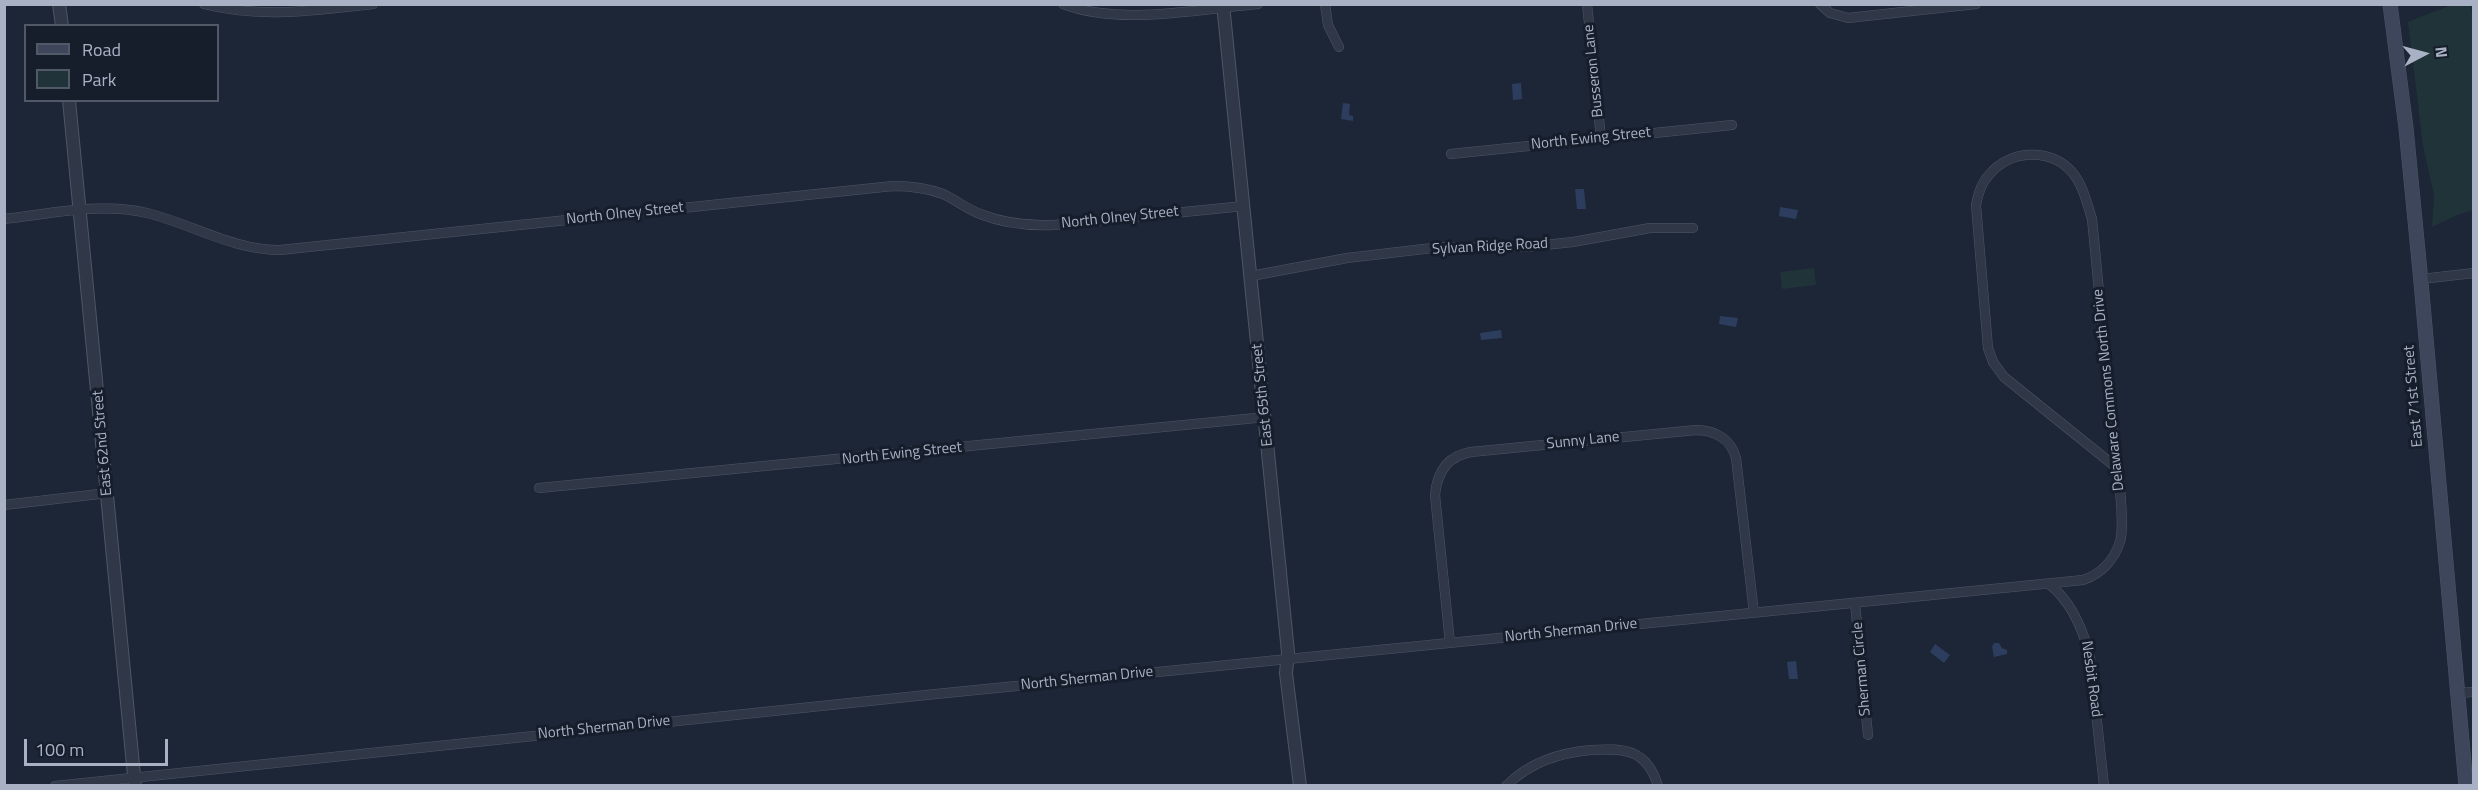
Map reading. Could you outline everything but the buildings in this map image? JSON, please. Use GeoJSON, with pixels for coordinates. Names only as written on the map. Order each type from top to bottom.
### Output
{"type":"FeatureCollection","features":[{"type":"Feature","properties":{"kind":"main road","name":"East 71st Street"},"geometry":{"type":"LineString","coordinates":[[2390,4],[2406,128],[2421,279],[2466,786]]}},
{"type":"Feature","properties":{"kind":"street"},"geometry":{"type":"LineString","coordinates":[[59,4],[62,24]]}},
{"type":"Feature","properties":{"kind":"street"},"geometry":{"type":"LineString","coordinates":[[204,4],[229,10],[269,14],[373,4]]}},
{"type":"Feature","properties":{"kind":"street"},"geometry":{"type":"LineString","coordinates":[[1063,4],[1094,13],[1120,16],[1258,4]]}},
{"type":"Feature","properties":{"kind":"street"},"geometry":{"type":"LineString","coordinates":[[1325,4],[1328,26],[1339,47]]}},
{"type":"Feature","properties":{"kind":"street","name":"Busseron Lane"},"geometry":{"type":"LineString","coordinates":[[1587,4],[1601,138]]}},
{"type":"Feature","properties":{"kind":"street"},"geometry":{"type":"LineString","coordinates":[[1820,4],[1830,13],[1845,17],[1873,10],[1976,4]]}},
{"type":"Feature","properties":{"kind":"street","name":"East 65th Street"},"geometry":{"type":"LineString","coordinates":[[1223,6],[1266,417],[1287,660],[1286,673],[1300,786]]}},
{"type":"Feature","properties":{"kind":"street","name":"East 62nd Street"},"geometry":{"type":"LineString","coordinates":[[69,102],[135,781]]}},
{"type":"Feature","properties":{"kind":"street","name":"North Ewing Street"},"geometry":{"type":"LineString","coordinates":[[1451,154],[1732,125]]}},
{"type":"Feature","properties":{"kind":"street","name":"Delaware Commons North Drive"},"geometry":{"type":"LineString","coordinates":[[2112,559],[2120,542],[2121,529],[2117,468],[2092,219],[2080,184],[2069,169],[2054,159],[2022,155],[2005,161],[1988,175],[1979,193],[1976,209],[1986,338],[1992,362],[2004,377],[2117,468]]}},
{"type":"Feature","properties":{"kind":"street","name":"North Olney Street"},"geometry":{"type":"LineString","coordinates":[[4,219],[113,209],[140,212],[240,245],[280,250],[892,186],[928,190],[945,195],[988,217],[1032,225],[1054,225],[1244,206]]}},
{"type":"Feature","properties":{"kind":"street","name":"Sylvan Ridge Road"},"geometry":{"type":"LineString","coordinates":[[1251,276],[1347,258],[1441,247],[1526,247],[1573,242],[1650,228],[1693,228]]}},
{"type":"Feature","properties":{"kind":"street"},"geometry":{"type":"LineString","coordinates":[[2421,279],[2474,273]]}},
{"type":"Feature","properties":{"kind":"street","name":"North Ewing Street"},"geometry":{"type":"LineString","coordinates":[[539,488],[1266,417]]}},
{"type":"Feature","properties":{"kind":"street","name":"Sunny Lane"},"geometry":{"type":"LineString","coordinates":[[1450,643],[1435,495],[1436,482],[1444,466],[1461,454],[1518,447],[1696,430],[1709,431],[1721,436],[1728,442],[1736,458],[1754,613]]}},
{"type":"Feature","properties":{"kind":"street"},"geometry":{"type":"LineString","coordinates":[[4,505],[108,493]]}},
{"type":"Feature","properties":{"kind":"street","name":"North Sherman Drive"},"geometry":{"type":"LineString","coordinates":[[55,786],[135,781],[1450,643],[2049,584],[2088,578],[2100,572],[2112,559]]}},
{"type":"Feature","properties":{"kind":"street","name":"Nesbit Road"},"geometry":{"type":"LineString","coordinates":[[2049,584],[2072,611],[2086,640],[2090,657],[2104,786]]}},
{"type":"Feature","properties":{"kind":"street","name":"Sherman Circle"},"geometry":{"type":"LineString","coordinates":[[1856,603],[1868,735]]}},
{"type":"Feature","properties":{"kind":"street"},"geometry":{"type":"LineString","coordinates":[[2457,693],[2474,692]]}},
{"type":"Feature","properties":{"kind":"street"},"geometry":{"type":"LineString","coordinates":[[1506,786],[1535,764],[1570,752],[1618,749],[1629,751],[1643,760],[1652,770],[1658,786]]}},
{"type":"Feature","properties":{"kind":"green space"},"geometry":{"type":"Polygon","coordinates":[[[2451,5],[2471,5],[2474,31],[2473,210],[2432,227],[2434,195],[2423,146],[2408,22],[2451,5]]]}},
{"type":"Feature","properties":{"kind":"green space"},"geometry":{"type":"Polygon","coordinates":[[[1814,268],[1816,285],[1782,289],[1780,272],[1814,268]]]}},
{"type":"Feature","properties":{"kind":"water"},"geometry":{"type":"Polygon","coordinates":[[[1521,83],[1522,99],[1513,100],[1512,84],[1521,83]]]}},
{"type":"Feature","properties":{"kind":"water"},"geometry":{"type":"Polygon","coordinates":[[[1343,103],[1350,104],[1349,115],[1353,116],[1353,121],[1341,119],[1343,103]]]}},
{"type":"Feature","properties":{"kind":"water"},"geometry":{"type":"Polygon","coordinates":[[[1575,189],[1584,189],[1586,209],[1577,209],[1575,189]]]}},
{"type":"Feature","properties":{"kind":"water"},"geometry":{"type":"Polygon","coordinates":[[[1780,207],[1798,210],[1796,219],[1779,216],[1780,207]]]}},
{"type":"Feature","properties":{"kind":"water"},"geometry":{"type":"Polygon","coordinates":[[[1720,316],[1738,318],[1736,327],[1719,324],[1720,316]]]}},
{"type":"Feature","properties":{"kind":"water"},"geometry":{"type":"Polygon","coordinates":[[[1501,330],[1502,338],[1481,340],[1480,333],[1501,330]]]}},
{"type":"Feature","properties":{"kind":"water"},"geometry":{"type":"Polygon","coordinates":[[[1994,643],[1999,643],[2007,650],[2007,654],[1994,657],[1992,647],[1994,643]]]}},
{"type":"Feature","properties":{"kind":"water"},"geometry":{"type":"Polygon","coordinates":[[[1935,644],[1950,655],[1944,663],[1930,652],[1935,644]]]}},
{"type":"Feature","properties":{"kind":"water"},"geometry":{"type":"Polygon","coordinates":[[[1796,661],[1798,679],[1789,679],[1787,662],[1796,661]]]}}]}
